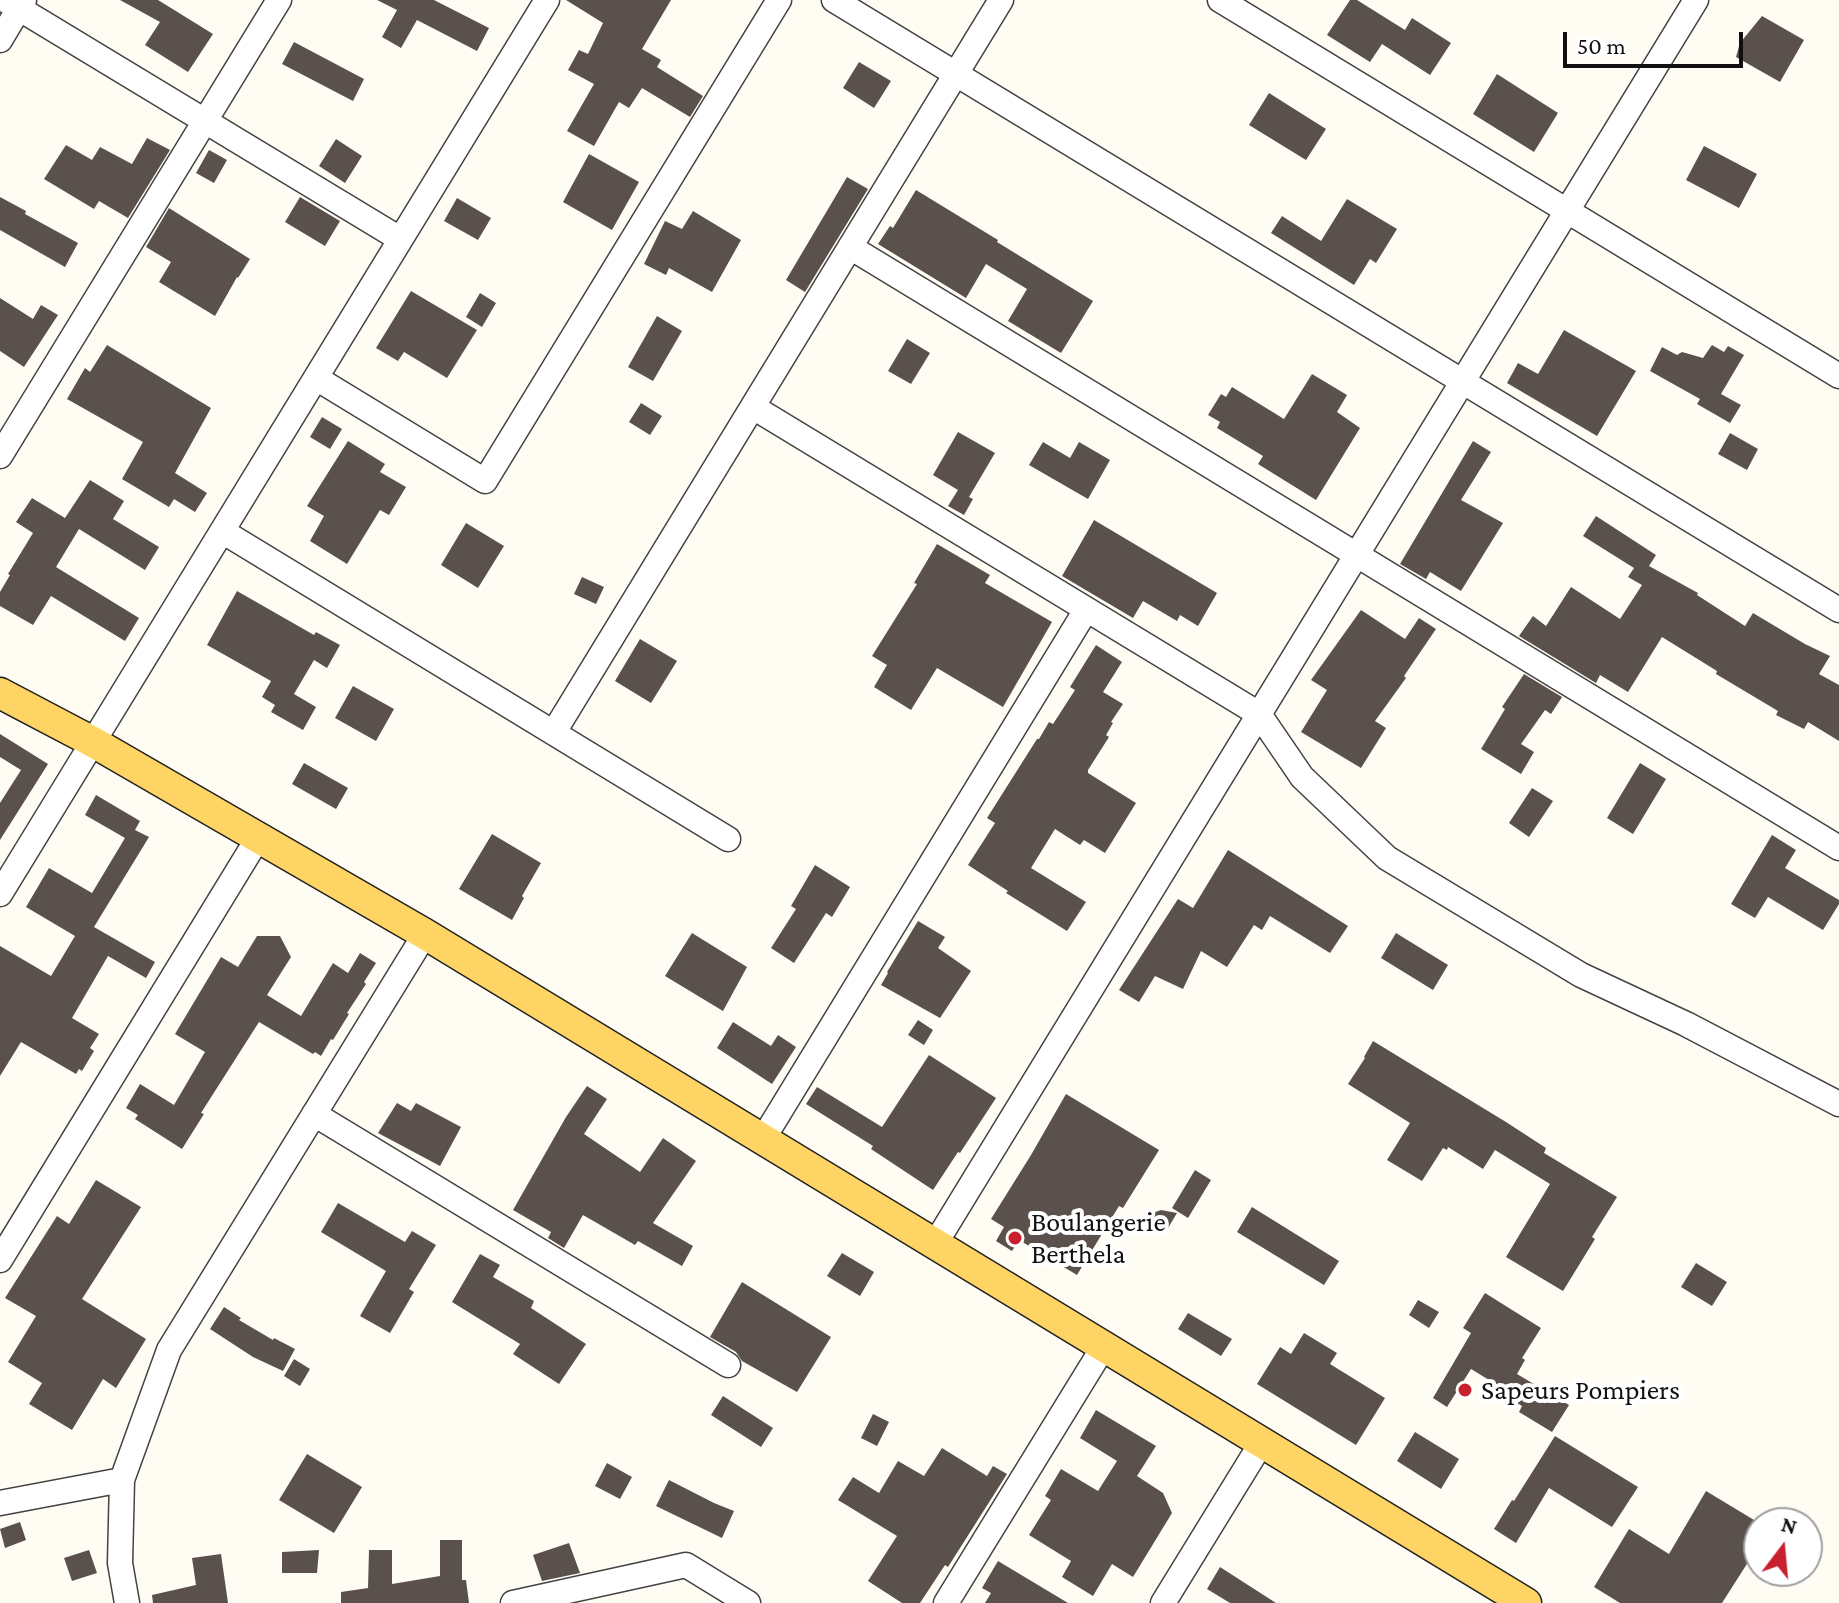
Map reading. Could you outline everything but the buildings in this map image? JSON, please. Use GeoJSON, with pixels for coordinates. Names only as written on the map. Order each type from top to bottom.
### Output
{"type":"FeatureCollection","features":[{"type":"Feature","properties":{"kind":"main road"},"geometry":{"type":"LineString","coordinates":[[0,693],[93,742],[425,934],[1526,1603]]}},
{"type":"Feature","properties":{"kind":"street"},"geometry":{"type":"LineString","coordinates":[[0,456],[279,0]]}},
{"type":"Feature","properties":{"kind":"street"},"geometry":{"type":"LineString","coordinates":[[0,894],[547,0]]}},
{"type":"Feature","properties":{"kind":"street"},"geometry":{"type":"LineString","coordinates":[[316,378],[485,481],[779,0]]}},
{"type":"Feature","properties":{"kind":"street"},"geometry":{"type":"LineString","coordinates":[[834,0],[1839,610]]}},
{"type":"Feature","properties":{"kind":"street"},"geometry":{"type":"LineString","coordinates":[[554,732],[1001,0]]}},
{"type":"Feature","properties":{"kind":"street"},"geometry":{"type":"LineString","coordinates":[[1220,0],[1839,376]]}},
{"type":"Feature","properties":{"kind":"street"},"geometry":{"type":"LineString","coordinates":[[935,1244],[1696,0]]}},
{"type":"Feature","properties":{"kind":"street"},"geometry":{"type":"LineString","coordinates":[[0,40],[16,3],[400,239]]}},
{"type":"Feature","properties":{"kind":"street"},"geometry":{"type":"LineString","coordinates":[[850,247],[1839,848]]}},
{"type":"Feature","properties":{"kind":"street"},"geometry":{"type":"LineString","coordinates":[[753,407],[1259,714],[1302,777],[1387,858],[1581,975],[1686,1024],[1839,1104]]}},
{"type":"Feature","properties":{"kind":"street"},"geometry":{"type":"LineString","coordinates":[[222,531],[728,839]]}},
{"type":"Feature","properties":{"kind":"street"},"geometry":{"type":"LineString","coordinates":[[763,1139],[1086,610]]}},
{"type":"Feature","properties":{"kind":"street"},"geometry":{"type":"LineString","coordinates":[[0,1260],[258,838]]}},
{"type":"Feature","properties":{"kind":"street"},"geometry":{"type":"LineString","coordinates":[[127,1603],[120,1563],[122,1480],[169,1350],[425,934]]}},
{"type":"Feature","properties":{"kind":"street"},"geometry":{"type":"LineString","coordinates":[[314,1114],[728,1365]]}},
{"type":"Feature","properties":{"kind":"street"},"geometry":{"type":"LineString","coordinates":[[946,1603],[1104,1346]]}},
{"type":"Feature","properties":{"kind":"street"},"geometry":{"type":"LineString","coordinates":[[1163,1603],[1262,1442]]}},
{"type":"Feature","properties":{"kind":"street"},"geometry":{"type":"LineString","coordinates":[[0,1503],[122,1480]]}},
{"type":"Feature","properties":{"kind":"street"},"geometry":{"type":"LineString","coordinates":[[513,1603],[686,1565],[735,1600]]}},
{"type":"Feature","properties":{"kind":"place","name":"Boulangerie Berthela"},"geometry":{"type":"Point","coordinates":[1015,1238]}},
{"type":"Feature","properties":{"kind":"place","name":"Sapeurs Pompiers"},"geometry":{"type":"Point","coordinates":[1465,1390]}}]}
